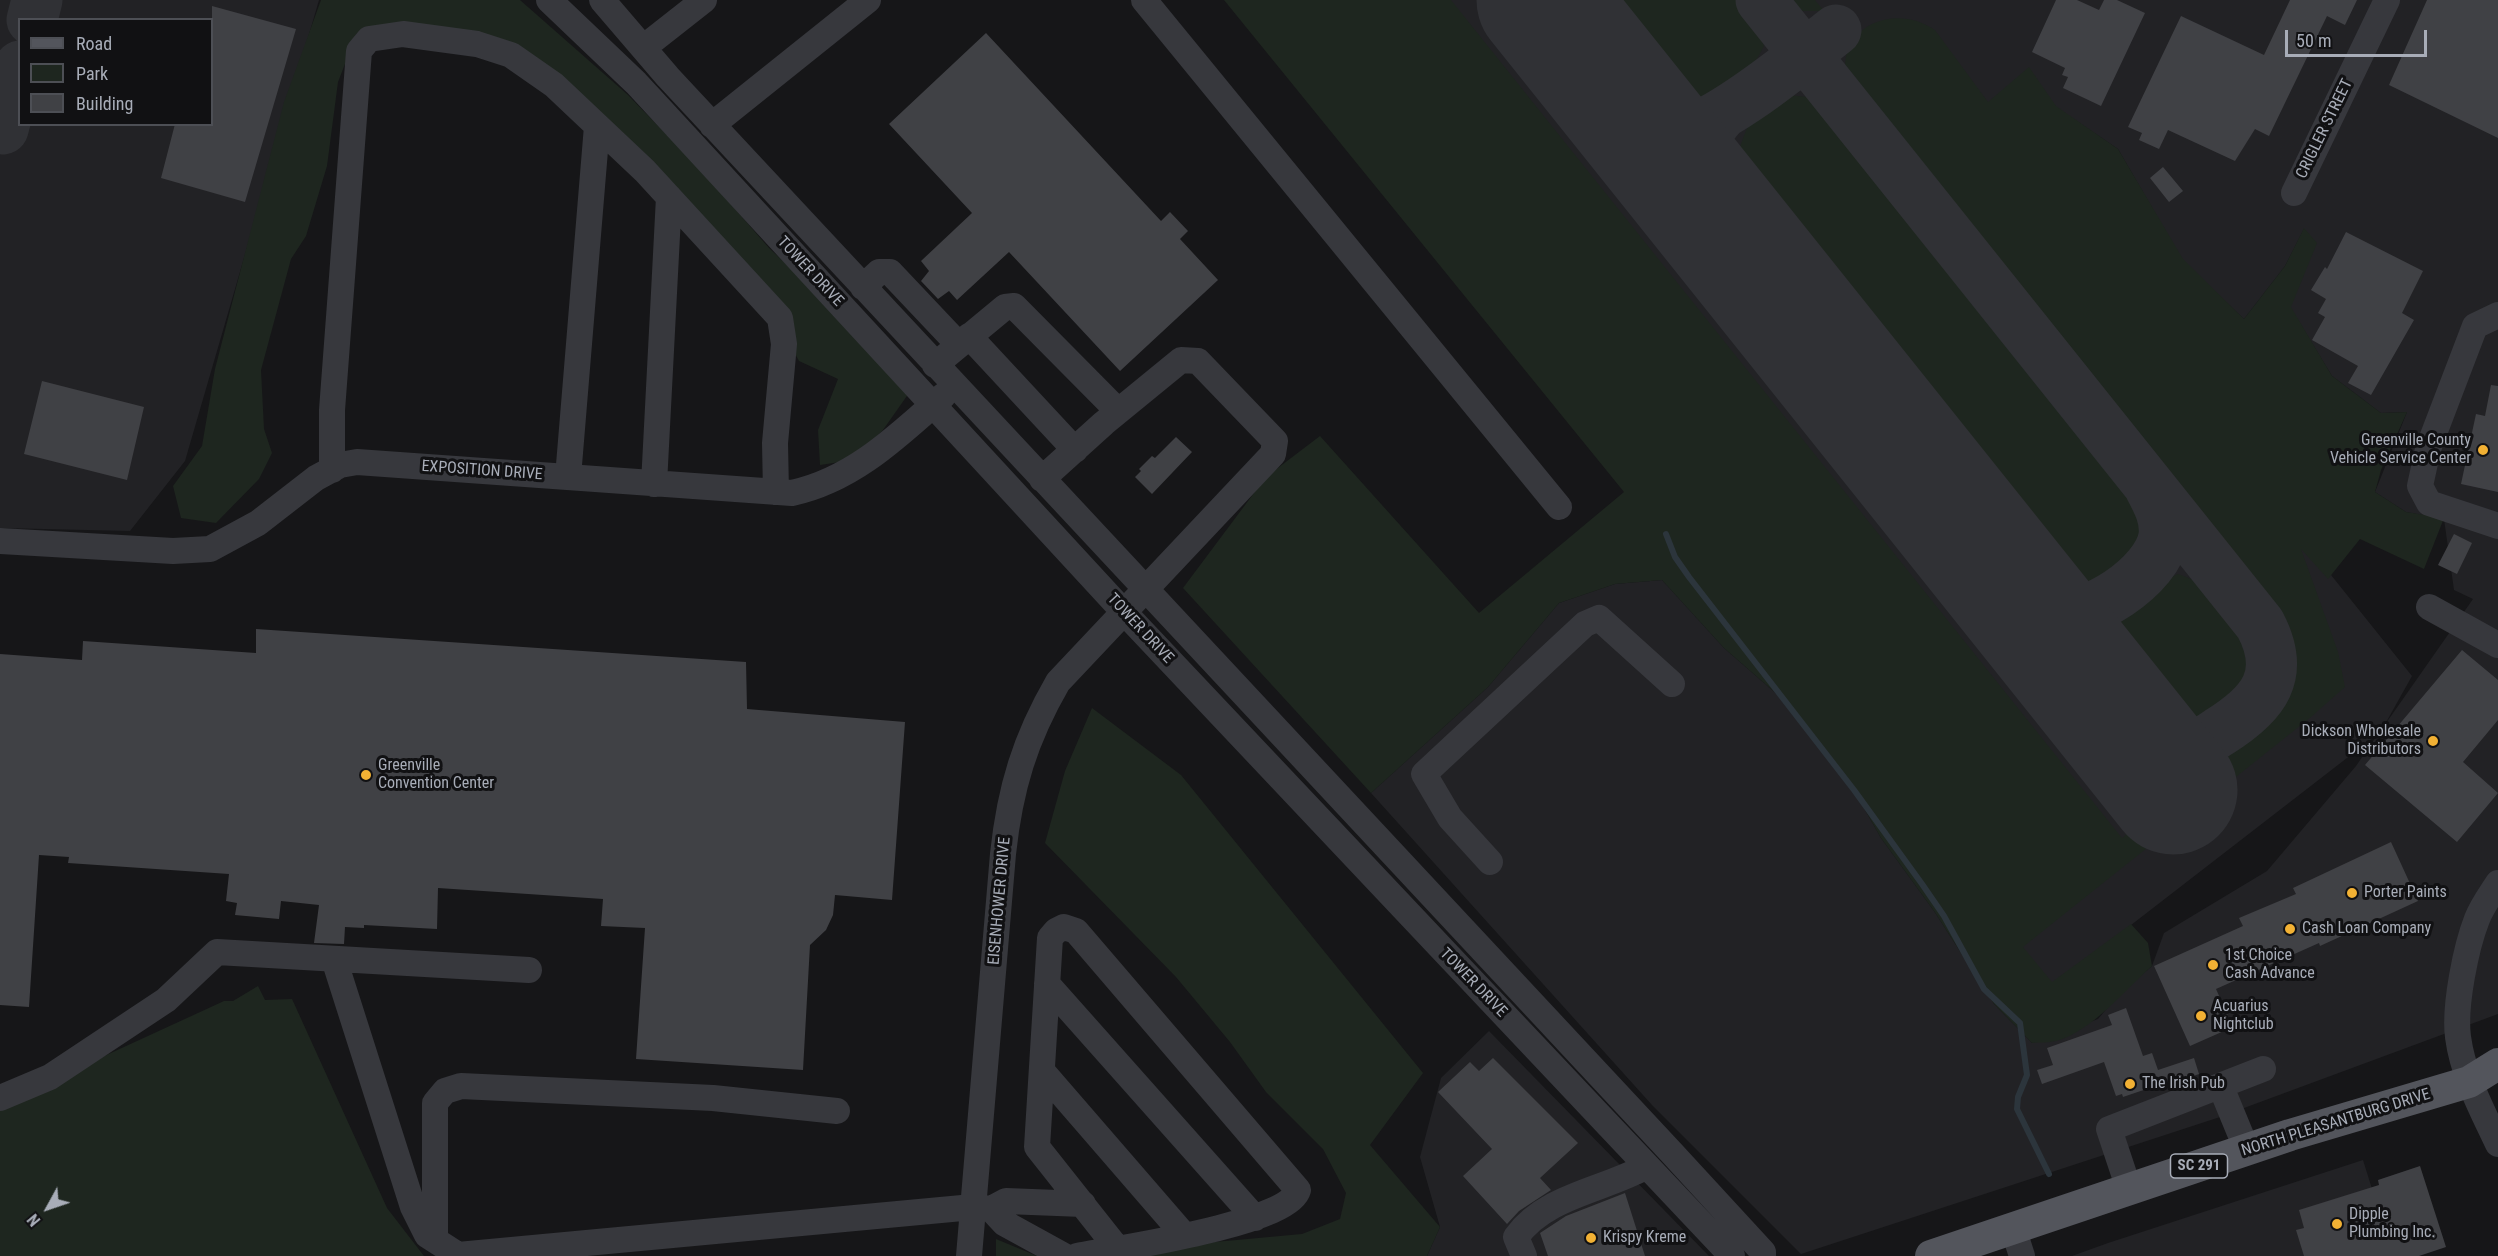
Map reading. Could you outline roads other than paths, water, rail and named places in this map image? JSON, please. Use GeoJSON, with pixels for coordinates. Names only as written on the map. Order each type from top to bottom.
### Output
{"type":"FeatureCollection","features":[{"type":"Feature","properties":{"kind":"main road","name":"NORTH PLEASANTBURG DRIVE"},"geometry":{"type":"LineString","coordinates":[[1940,1254],[2018,1242],[2129,1189],[2247,1150],[2484,1082],[2498,1064]]}},
{"type":"Feature","properties":{"kind":"street","name":"TOWER DRIVE"},"geometry":{"type":"LineString","coordinates":[[549,0],[636,83],[1123,612],[1732,1256]]}},
{"type":"Feature","properties":{"kind":"street","name":"TOWER DRIVE"},"geometry":{"type":"LineString","coordinates":[[602,0],[712,125],[1671,1152],[1763,1252],[1763,1256]]}},
{"type":"Feature","properties":{"kind":"street"},"geometry":{"type":"LineString","coordinates":[[642,48],[704,0]]}},
{"type":"Feature","properties":{"kind":"street"},"geometry":{"type":"LineString","coordinates":[[712,125],[868,0]]}},
{"type":"Feature","properties":{"kind":"street"},"geometry":{"type":"LineString","coordinates":[[1144,0],[1558,507]]}},
{"type":"Feature","properties":{"kind":"street","name":"CRIGLER STREET"},"geometry":{"type":"LineString","coordinates":[[2295,193],[2387,0]]}},
{"type":"Feature","properties":{"kind":"street"},"geometry":{"type":"LineString","coordinates":[[332,470],[332,410],[359,51],[369,39],[403,34],[477,44],[511,56],[554,85],[669,197],[780,318],[784,344],[775,443],[776,492]]}},
{"type":"Feature","properties":{"kind":"street"},"geometry":{"type":"LineString","coordinates":[[568,477],[597,126]]}},
{"type":"Feature","properties":{"kind":"street"},"geometry":{"type":"LineString","coordinates":[[654,484],[669,197]]}},
{"type":"Feature","properties":{"kind":"street"},"geometry":{"type":"LineString","coordinates":[[863,287],[879,272],[890,272],[1075,450]]}},
{"type":"Feature","properties":{"kind":"street"},"geometry":{"type":"LineString","coordinates":[[935,365],[1005,307],[1014,306],[1118,411],[1042,479]]}},
{"type":"Feature","properties":{"kind":"street"},"geometry":{"type":"LineString","coordinates":[[2498,315],[2475,326],[2427,449],[2420,486],[2430,503],[2498,526]]}},
{"type":"Feature","properties":{"kind":"street","name":"EISENHOWER DRIVE"},"geometry":{"type":"LineString","coordinates":[[969,1256],[982,1208],[1003,854],[1009,804],[1018,768],[1038,717],[1058,682],[1273,454],[1275,441],[1198,361],[1181,360],[1118,411]]}},
{"type":"Feature","properties":{"kind":"street","name":"EXPOSITION DRIVE"},"geometry":{"type":"LineString","coordinates":[[0,541],[172,552],[210,549],[258,523],[316,478],[357,462],[792,493],[819,487],[847,473],[904,430],[954,386]]}},
{"type":"Feature","properties":{"kind":"street"},"geometry":{"type":"LineString","coordinates":[[2428,607],[2498,645]]}},
{"type":"Feature","properties":{"kind":"street"},"geometry":{"type":"LineString","coordinates":[[1490,862],[1450,818],[1424,774],[1585,624],[1599,618],[1672,684]]}},
{"type":"Feature","properties":{"kind":"street"},"geometry":{"type":"LineString","coordinates":[[2498,883],[2477,917],[2461,979],[2457,1034],[2484,1082],[2498,1144]]}},
{"type":"Feature","properties":{"kind":"street"},"geometry":{"type":"LineString","coordinates":[[1077,1256],[1241,1224],[1289,1203],[1296,1197],[1298,1190],[1076,931],[1065,927],[1056,931],[1050,939],[1037,1147],[1117,1248]]}},
{"type":"Feature","properties":{"kind":"street"},"geometry":{"type":"LineString","coordinates":[[0,1098],[50,1077],[166,1000],[217,952],[529,970]]}},
{"type":"Feature","properties":{"kind":"street"},"geometry":{"type":"LineString","coordinates":[[334,959],[414,1207],[427,1235],[458,1255],[982,1208],[1006,1201],[1083,1204]]}},
{"type":"Feature","properties":{"kind":"street"},"geometry":{"type":"LineString","coordinates":[[1047,984],[1255,1218]]}},
{"type":"Feature","properties":{"kind":"street"},"geometry":{"type":"LineString","coordinates":[[2129,1189],[2109,1129],[2222,1087],[2262,1069]]}},
{"type":"Feature","properties":{"kind":"street"},"geometry":{"type":"LineString","coordinates":[[1042,1071],[1184,1235]]}},
{"type":"Feature","properties":{"kind":"street"},"geometry":{"type":"LineString","coordinates":[[435,1240],[435,1103],[445,1091],[460,1086],[713,1098],[837,1112]]}},
{"type":"Feature","properties":{"kind":"street"},"geometry":{"type":"LineString","coordinates":[[2222,1087],[2247,1150]]}},
{"type":"Feature","properties":{"kind":"street"},"geometry":{"type":"LineString","coordinates":[[1524,1256],[1516,1237],[1529,1219],[1580,1193],[1647,1166]]}},
{"type":"Feature","properties":{"kind":"street"},"geometry":{"type":"LineString","coordinates":[[982,1208],[1004,1223],[1064,1256]]}},
{"type":"Feature","properties":{"kind":"waterway"},"geometry":{"type":"LineString","coordinates":[[1666,534],[1675,557],[1689,577],[1854,790],[1922,884],[1944,916],[1984,989],[2020,1023],[2027,1075],[2018,1097],[2017,1109],[2049,1174]]}},
{"type":"Feature","properties":{"kind":"place","name":"Greenville County Vehicle Service Center"},"geometry":{"type":"Point","coordinates":[2483,450]}},
{"type":"Feature","properties":{"kind":"place","name":"Dickson Wholesale Distributors"},"geometry":{"type":"Point","coordinates":[2433,741]}},
{"type":"Feature","properties":{"kind":"place","name":"Greenville Convention Center"},"geometry":{"type":"Point","coordinates":[366,775]}},
{"type":"Feature","properties":{"kind":"place","name":"Porter Paints"},"geometry":{"type":"Point","coordinates":[2352,893]}},
{"type":"Feature","properties":{"kind":"place","name":"Cash Loan Company"},"geometry":{"type":"Point","coordinates":[2290,929]}},
{"type":"Feature","properties":{"kind":"place","name":"1st Choice Cash Advance"},"geometry":{"type":"Point","coordinates":[2213,965]}},
{"type":"Feature","properties":{"kind":"place","name":"Acuarius Nightclub"},"geometry":{"type":"Point","coordinates":[2201,1016]}},
{"type":"Feature","properties":{"kind":"place","name":"The Irish Pub"},"geometry":{"type":"Point","coordinates":[2130,1084]}},
{"type":"Feature","properties":{"kind":"place","name":"Dipple Plumbing Inc."},"geometry":{"type":"Point","coordinates":[2337,1224]}},
{"type":"Feature","properties":{"kind":"place","name":"Krispy Kreme"},"geometry":{"type":"Point","coordinates":[1591,1238]}}]}
